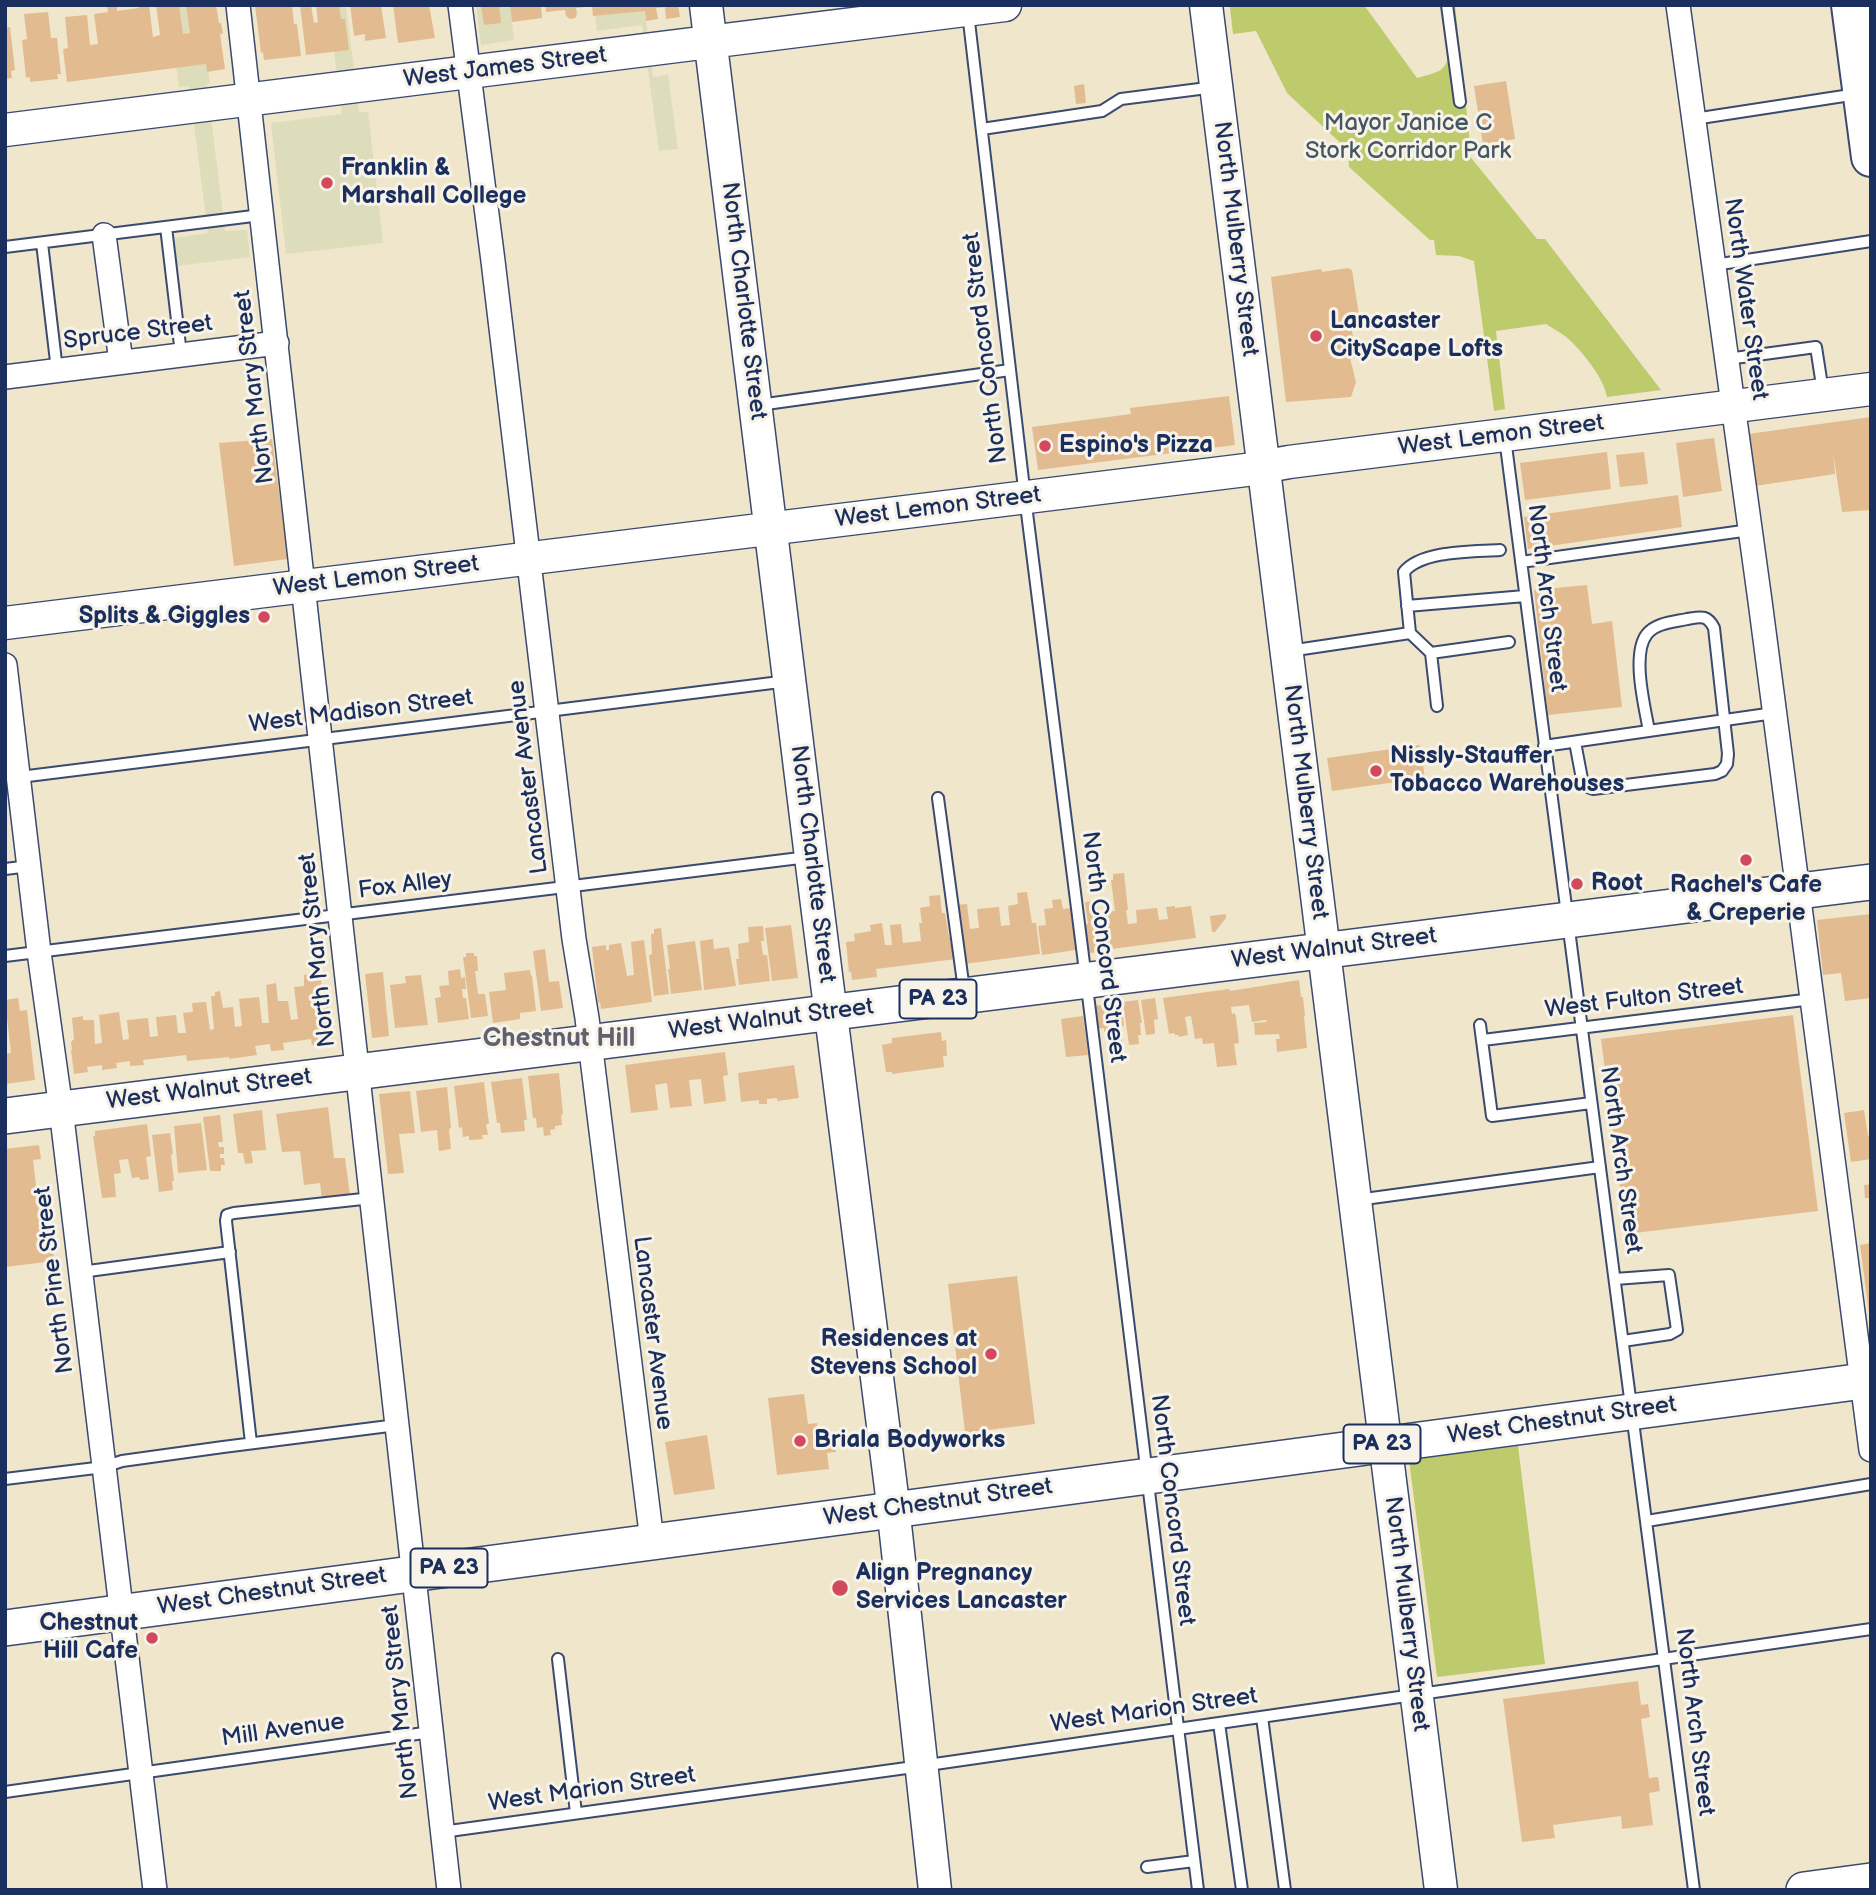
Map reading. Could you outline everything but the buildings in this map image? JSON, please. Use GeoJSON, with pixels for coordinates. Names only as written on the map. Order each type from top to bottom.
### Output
{"type":"FeatureCollection","features":[{"type":"Feature","properties":{"kind":"highway"},"geometry":{"type":"LineString","coordinates":[[1851,5],[1871,156]]}},
{"type":"Feature","properties":{"kind":"main road","name":"West Walnut Street"},"geometry":{"type":"LineString","coordinates":[[5,1116],[1871,882]]}},
{"type":"Feature","properties":{"kind":"main road","name":"West Chestnut Street"},"geometry":{"type":"LineString","coordinates":[[5,1628],[1866,1380]]}},
{"type":"Feature","properties":{"kind":"main road"},"geometry":{"type":"LineString","coordinates":[[1804,1890],[1871,1881]]}},
{"type":"Feature","properties":{"kind":"street","name":"North Mary Street"},"geometry":{"type":"LineString","coordinates":[[238,5],[449,1890]]}},
{"type":"Feature","properties":{"kind":"street","name":"Lancaster Avenue"},"geometry":{"type":"LineString","coordinates":[[460,5],[568,887],[652,1541]]}},
{"type":"Feature","properties":{"kind":"street","name":"North Charlotte Street"},"geometry":{"type":"LineString","coordinates":[[706,5],[893,1509],[935,1890]]}},
{"type":"Feature","properties":{"kind":"street","name":"West James Street"},"geometry":{"type":"LineString","coordinates":[[5,130],[1005,5]]}},
{"type":"Feature","properties":{"kind":"street","name":"North Mulberry Street"},"geometry":{"type":"LineString","coordinates":[[1206,5],[1441,1890]]}},
{"type":"Feature","properties":{"kind":"street","name":"North Water Street"},"geometry":{"type":"LineString","coordinates":[[1678,5],[1797,891],[1866,1380],[1871,1450]]}},
{"type":"Feature","properties":{"kind":"street"},"geometry":{"type":"LineString","coordinates":[[104,235],[121,362]]}},
{"type":"Feature","properties":{"kind":"street","name":"Spruce Street"},"geometry":{"type":"LineString","coordinates":[[5,377],[276,343]]}},
{"type":"Feature","properties":{"kind":"street","name":"West Lemon Street"},"geometry":{"type":"LineString","coordinates":[[5,623],[1871,389]]}},
{"type":"Feature","properties":{"kind":"street","name":"North Pine Street"},"geometry":{"type":"LineString","coordinates":[[5,664],[155,1890]]}},
{"type":"Feature","properties":{"kind":"lane"},"geometry":{"type":"LineString","coordinates":[[1447,5],[1460,102]]}},
{"type":"Feature","properties":{"kind":"lane","name":"North Concord Street"},"geometry":{"type":"LineString","coordinates":[[959,9],[982,129],[1025,497],[1198,1890]]}},
{"type":"Feature","properties":{"kind":"lane"},"geometry":{"type":"LineString","coordinates":[[982,129],[1102,111],[1121,99],[1216,87]]}},
{"type":"Feature","properties":{"kind":"lane"},"geometry":{"type":"LineString","coordinates":[[1694,119],[1862,93]]}},
{"type":"Feature","properties":{"kind":"lane"},"geometry":{"type":"LineString","coordinates":[[5,247],[261,215]]}},
{"type":"Feature","properties":{"kind":"lane"},"geometry":{"type":"LineString","coordinates":[[166,227],[181,354]]}},
{"type":"Feature","properties":{"kind":"lane"},"geometry":{"type":"LineString","coordinates":[[1714,265],[1871,241]]}},
{"type":"Feature","properties":{"kind":"lane"},"geometry":{"type":"LineString","coordinates":[[42,243],[57,370]]}},
{"type":"Feature","properties":{"kind":"lane"},"geometry":{"type":"LineString","coordinates":[[1727,359],[1816,347],[1824,395]]}},
{"type":"Feature","properties":{"kind":"lane"},"geometry":{"type":"LineString","coordinates":[[756,405],[1010,370]]}},
{"type":"Feature","properties":{"kind":"lane","name":"North Arch Street"},"geometry":{"type":"LineString","coordinates":[[1505,435],[1694,1890]]}},
{"type":"Feature","properties":{"kind":"lane"},"geometry":{"type":"LineString","coordinates":[[1521,562],[1750,530]]}},
{"type":"Feature","properties":{"kind":"lane"},"geometry":{"type":"LineString","coordinates":[[1437,706],[1431,653],[1410,633],[1404,572],[1410,566],[1433,556],[1500,550]]}},
{"type":"Feature","properties":{"kind":"lane"},"geometry":{"type":"LineString","coordinates":[[1407,606],[1525,596]]}},
{"type":"Feature","properties":{"kind":"lane"},"geometry":{"type":"LineString","coordinates":[[1575,742],[1582,779],[1585,786],[1593,789],[1723,771],[1728,754],[1714,628],[1710,620],[1704,617],[1663,624],[1648,633],[1642,643],[1639,665],[1649,731]]}},
{"type":"Feature","properties":{"kind":"lane"},"geometry":{"type":"LineString","coordinates":[[1286,651],[1410,633]]}},
{"type":"Feature","properties":{"kind":"lane"},"geometry":{"type":"LineString","coordinates":[[1431,653],[1509,642]]}},
{"type":"Feature","properties":{"kind":"lane","name":"West Madison Street"},"geometry":{"type":"LineString","coordinates":[[20,776],[790,681]]}},
{"type":"Feature","properties":{"kind":"lane"},"geometry":{"type":"LineString","coordinates":[[1544,746],[1774,713]]}},
{"type":"Feature","properties":{"kind":"lane"},"geometry":{"type":"LineString","coordinates":[[938,798],[965,996]]}},
{"type":"Feature","properties":{"kind":"lane","name":"Fox Alley"},"geometry":{"type":"LineString","coordinates":[[5,956],[811,857]]}},
{"type":"Feature","properties":{"kind":"lane"},"geometry":{"type":"LineString","coordinates":[[5,869],[30,866]]}},
{"type":"Feature","properties":{"kind":"lane","name":"West Fulton Street"},"geometry":{"type":"LineString","coordinates":[[1483,1040],[1812,999]]}},
{"type":"Feature","properties":{"kind":"lane"},"geometry":{"type":"LineString","coordinates":[[1480,1025],[1492,1116],[1591,1103]]}},
{"type":"Feature","properties":{"kind":"lane"},"geometry":{"type":"LineString","coordinates":[[1354,1200],[1600,1167]]}},
{"type":"Feature","properties":{"kind":"lane"},"geometry":{"type":"LineString","coordinates":[[251,1443],[226,1221],[228,1215],[293,1205],[372,1198]]}},
{"type":"Feature","properties":{"kind":"lane"},"geometry":{"type":"LineString","coordinates":[[81,1272],[230,1252]]}},
{"type":"Feature","properties":{"kind":"lane"},"geometry":{"type":"LineString","coordinates":[[1615,1279],[1669,1275],[1677,1330],[1670,1334],[1623,1341]]}},
{"type":"Feature","properties":{"kind":"lane"},"geometry":{"type":"LineString","coordinates":[[5,1479],[397,1425]]}},
{"type":"Feature","properties":{"kind":"lane"},"geometry":{"type":"LineString","coordinates":[[1647,1521],[1871,1484]]}},
{"type":"Feature","properties":{"kind":"lane","name":"West Marion Street"},"geometry":{"type":"LineString","coordinates":[[442,1832],[1871,1629]]}},
{"type":"Feature","properties":{"kind":"lane"},"geometry":{"type":"LineString","coordinates":[[558,1658],[576,1813]]}},
{"type":"Feature","properties":{"kind":"lane"},"geometry":{"type":"LineString","coordinates":[[1262,1717],[1285,1890]]}},
{"type":"Feature","properties":{"kind":"lane"},"geometry":{"type":"LineString","coordinates":[[1219,1723],[1242,1890]]}},
{"type":"Feature","properties":{"kind":"lane","name":"Mill Avenue"},"geometry":{"type":"LineString","coordinates":[[5,1792],[431,1732]]}},
{"type":"Feature","properties":{"kind":"lane"},"geometry":{"type":"LineString","coordinates":[[1147,1867],[1194,1861]]}},
{"type":"Feature","properties":{"kind":"shaded area"},"geometry":{"type":"Polygon","coordinates":[[[168,5],[199,5],[225,231],[247,230],[250,257],[177,266],[174,238],[208,233],[189,86],[179,87],[168,5]]]}},
{"type":"Feature","properties":{"kind":"shaded area","name":"Franklin & Marshall College"},"geometry":{"type":"Polygon","coordinates":[[[328,5],[346,5],[359,112],[368,112],[383,243],[286,254],[271,123],[342,114],[328,5]]]}},
{"type":"Feature","properties":{"kind":"shaded area"},"geometry":{"type":"Polygon","coordinates":[[[476,5],[510,5],[514,40],[481,45],[476,5]]]}},
{"type":"Feature","properties":{"kind":"shaded area"},"geometry":{"type":"Polygon","coordinates":[[[594,5],[644,5],[653,77],[668,75],[678,149],[659,151],[642,25],[597,31],[594,5]]]}},
{"type":"Feature","properties":{"kind":"green space","name":"Mayor Janice C Stork Corridor Park"},"geometry":{"type":"Polygon","coordinates":[[[1231,5],[1364,5],[1417,78],[1437,72],[1445,66],[1449,41],[1443,5],[1455,5],[1470,143],[1468,154],[1537,239],[1545,239],[1661,390],[1607,397],[1601,381],[1584,356],[1565,336],[1546,324],[1496,331],[1505,409],[1494,411],[1474,261],[1459,256],[1436,255],[1434,240],[1430,240],[1349,167],[1348,150],[1287,93],[1256,31],[1233,34],[1231,5]]]}},
{"type":"Feature","properties":{"kind":"green space"},"geometry":{"type":"Polygon","coordinates":[[[1518,1446],[1545,1664],[1437,1677],[1409,1460],[1518,1446]]]}},
{"type":"Feature","properties":{"kind":"place","name":"Franklin & Marshall College"},"geometry":{"type":"Point","coordinates":[327,183]}},
{"type":"Feature","properties":{"kind":"place","name":"Lancaster CityScape Lofts"},"geometry":{"type":"Point","coordinates":[1316,336]}},
{"type":"Feature","properties":{"kind":"place","name":"Espino's Pizza"},"geometry":{"type":"Point","coordinates":[1045,446]}},
{"type":"Feature","properties":{"kind":"place","name":"Splits & Giggles"},"geometry":{"type":"Point","coordinates":[264,617]}},
{"type":"Feature","properties":{"kind":"place","name":"Nissly-Stauffer Tobacco Warehouses"},"geometry":{"type":"Point","coordinates":[1376,771]}},
{"type":"Feature","properties":{"kind":"place","name":"Rachel's Cafe & Creperie"},"geometry":{"type":"Point","coordinates":[1746,860]}},
{"type":"Feature","properties":{"kind":"place","name":"Root"},"geometry":{"type":"Point","coordinates":[1577,884]}},
{"type":"Feature","properties":{"kind":"place","name":"Residences at Stevens School"},"geometry":{"type":"Point","coordinates":[991,1354]}},
{"type":"Feature","properties":{"kind":"place","name":"Briala Bodyworks"},"geometry":{"type":"Point","coordinates":[800,1441]}},
{"type":"Feature","properties":{"kind":"place","name":"Align Pregnancy Services Lancaster"},"geometry":{"type":"Point","coordinates":[840,1588]}},
{"type":"Feature","properties":{"kind":"place","name":"Chestnut Hill Cafe"},"geometry":{"type":"Point","coordinates":[152,1638]}},
{"type":"Feature","properties":{"kind":"district","name":"Chestnut Hill"},"geometry":{"type":"Point","coordinates":[559,1039]}}]}
